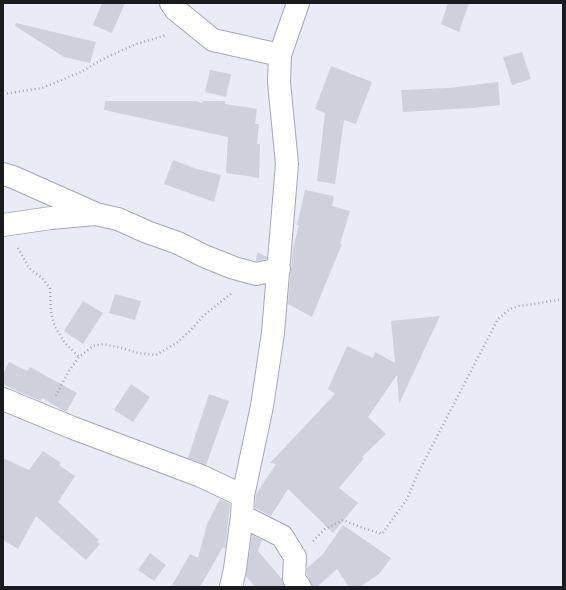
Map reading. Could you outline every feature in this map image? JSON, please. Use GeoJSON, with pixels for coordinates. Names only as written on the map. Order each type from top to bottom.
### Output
{"type":"FeatureCollection","features":[{"type":"Feature","properties":{"kind":"street"},"geometry":{"type":"LineString","coordinates":[[171,3],[176,10],[213,40],[280,55]]}},
{"type":"Feature","properties":{"kind":"street"},"geometry":{"type":"LineString","coordinates":[[231,587],[235,569],[243,506],[262,406],[273,333],[287,164],[279,82],[280,55],[298,3]]}},
{"type":"Feature","properties":{"kind":"street"},"geometry":{"type":"LineString","coordinates":[[3,174],[14,176],[95,214],[118,219],[147,232],[178,243],[234,268],[256,274],[279,270]]}},
{"type":"Feature","properties":{"kind":"street"},"geometry":{"type":"LineString","coordinates":[[5,225],[51,218],[95,214]]}},
{"type":"Feature","properties":{"kind":"street"},"geometry":{"type":"LineString","coordinates":[[3,399],[73,428],[201,476],[282,536],[296,557],[294,579],[300,587]]}},
{"type":"Feature","properties":{"kind":"path"},"geometry":{"type":"LineString","coordinates":[[3,94],[42,88],[81,72],[103,59],[136,44],[165,35],[172,35]]}},
{"type":"Feature","properties":{"kind":"path"},"geometry":{"type":"LineString","coordinates":[[5,225],[29,268],[42,278],[50,288],[51,313],[55,327],[65,343],[79,357]]}},
{"type":"Feature","properties":{"kind":"path"},"geometry":{"type":"LineString","coordinates":[[44,416],[68,371],[79,357],[93,346],[103,344],[122,348],[138,354],[156,354],[178,342],[203,316],[256,274]]}},
{"type":"Feature","properties":{"kind":"path"},"geometry":{"type":"LineString","coordinates":[[296,557],[325,529],[343,520],[382,534],[407,499],[417,476],[498,319],[510,308],[563,299]]}},
{"type":"Feature","properties":{"kind":"building"},"geometry":{"type":"Polygon","coordinates":[[[102,3],[125,3],[112,33],[93,25],[102,3]]]}},
{"type":"Feature","properties":{"kind":"building"},"geometry":{"type":"Polygon","coordinates":[[[448,3],[469,3],[459,32],[441,24],[448,3]]]}},
{"type":"Feature","properties":{"kind":"building"},"geometry":{"type":"Polygon","coordinates":[[[16,23],[96,42],[90,63],[64,57],[15,26],[16,23]]]}},
{"type":"Feature","properties":{"kind":"building"},"geometry":{"type":"Polygon","coordinates":[[[522,52],[531,79],[512,85],[503,57],[522,52]]]}},
{"type":"Feature","properties":{"kind":"building"},"geometry":{"type":"Polygon","coordinates":[[[331,66],[372,82],[356,124],[344,120],[335,184],[317,181],[325,113],[315,109],[331,66]]]}},
{"type":"Feature","properties":{"kind":"building"},"geometry":{"type":"Polygon","coordinates":[[[210,70],[231,74],[226,97],[205,92],[210,70]]]}},
{"type":"Feature","properties":{"kind":"building"},"geometry":{"type":"Polygon","coordinates":[[[498,82],[500,105],[403,112],[401,90],[449,88],[498,82]]]}},
{"type":"Feature","properties":{"kind":"building"},"geometry":{"type":"Polygon","coordinates":[[[105,101],[196,101],[202,103],[203,101],[225,101],[225,104],[257,109],[255,124],[259,124],[257,144],[260,144],[259,178],[226,173],[228,137],[104,110],[105,101]]]}},
{"type":"Feature","properties":{"kind":"building"},"geometry":{"type":"Polygon","coordinates":[[[173,160],[197,169],[221,175],[214,202],[164,184],[173,160]]]}},
{"type":"Feature","properties":{"kind":"building"},"geometry":{"type":"Polygon","coordinates":[[[305,190],[334,196],[332,206],[350,211],[340,244],[342,244],[312,317],[288,304],[293,248],[299,225],[297,225],[305,190]]]}},
{"type":"Feature","properties":{"kind":"building"},"geometry":{"type":"Polygon","coordinates":[[[257,252],[267,257],[267,259],[256,261],[257,252]]]}},
{"type":"Feature","properties":{"kind":"building"},"geometry":{"type":"Polygon","coordinates":[[[115,294],[141,301],[135,320],[109,313],[115,294]]]}},
{"type":"Feature","properties":{"kind":"building"},"geometry":{"type":"Polygon","coordinates":[[[83,301],[103,313],[83,344],[64,331],[83,301]]]}},
{"type":"Feature","properties":{"kind":"building"},"geometry":{"type":"Polygon","coordinates":[[[440,316],[399,404],[397,375],[368,417],[386,434],[362,457],[364,458],[339,488],[358,503],[333,533],[288,489],[271,516],[255,508],[256,494],[276,464],[270,463],[335,394],[328,389],[347,346],[373,358],[375,352],[395,363],[391,321],[440,316]]]}},
{"type":"Feature","properties":{"kind":"building"},"geometry":{"type":"Polygon","coordinates":[[[9,362],[27,371],[30,367],[77,393],[66,412],[42,398],[41,401],[3,384],[3,374],[9,362]]]}},
{"type":"Feature","properties":{"kind":"building"},"geometry":{"type":"Polygon","coordinates":[[[131,384],[150,397],[133,422],[114,410],[131,384]]]}},
{"type":"Feature","properties":{"kind":"building"},"geometry":{"type":"Polygon","coordinates":[[[209,394],[229,401],[206,465],[188,458],[209,394]]]}},
{"type":"Feature","properties":{"kind":"building"},"geometry":{"type":"Polygon","coordinates":[[[43,451],[61,463],[59,465],[75,476],[58,502],[99,540],[97,542],[100,544],[86,560],[36,516],[18,549],[3,540],[3,458],[29,470],[43,451]]]}},
{"type":"Feature","properties":{"kind":"building"},"geometry":{"type":"Polygon","coordinates":[[[220,499],[230,504],[225,549],[223,547],[200,587],[171,587],[190,554],[198,558],[207,524],[220,499]]]}},
{"type":"Feature","properties":{"kind":"building"},"geometry":{"type":"Polygon","coordinates":[[[343,525],[391,558],[379,574],[360,587],[349,587],[337,569],[317,587],[312,587],[307,575],[307,568],[323,554],[343,525]]]}},
{"type":"Feature","properties":{"kind":"building"},"geometry":{"type":"Polygon","coordinates":[[[252,535],[262,540],[258,551],[282,579],[284,587],[255,587],[246,576],[252,535]]]}},
{"type":"Feature","properties":{"kind":"building"},"geometry":{"type":"Polygon","coordinates":[[[150,553],[166,565],[154,581],[138,570],[150,553]]]}}]}
